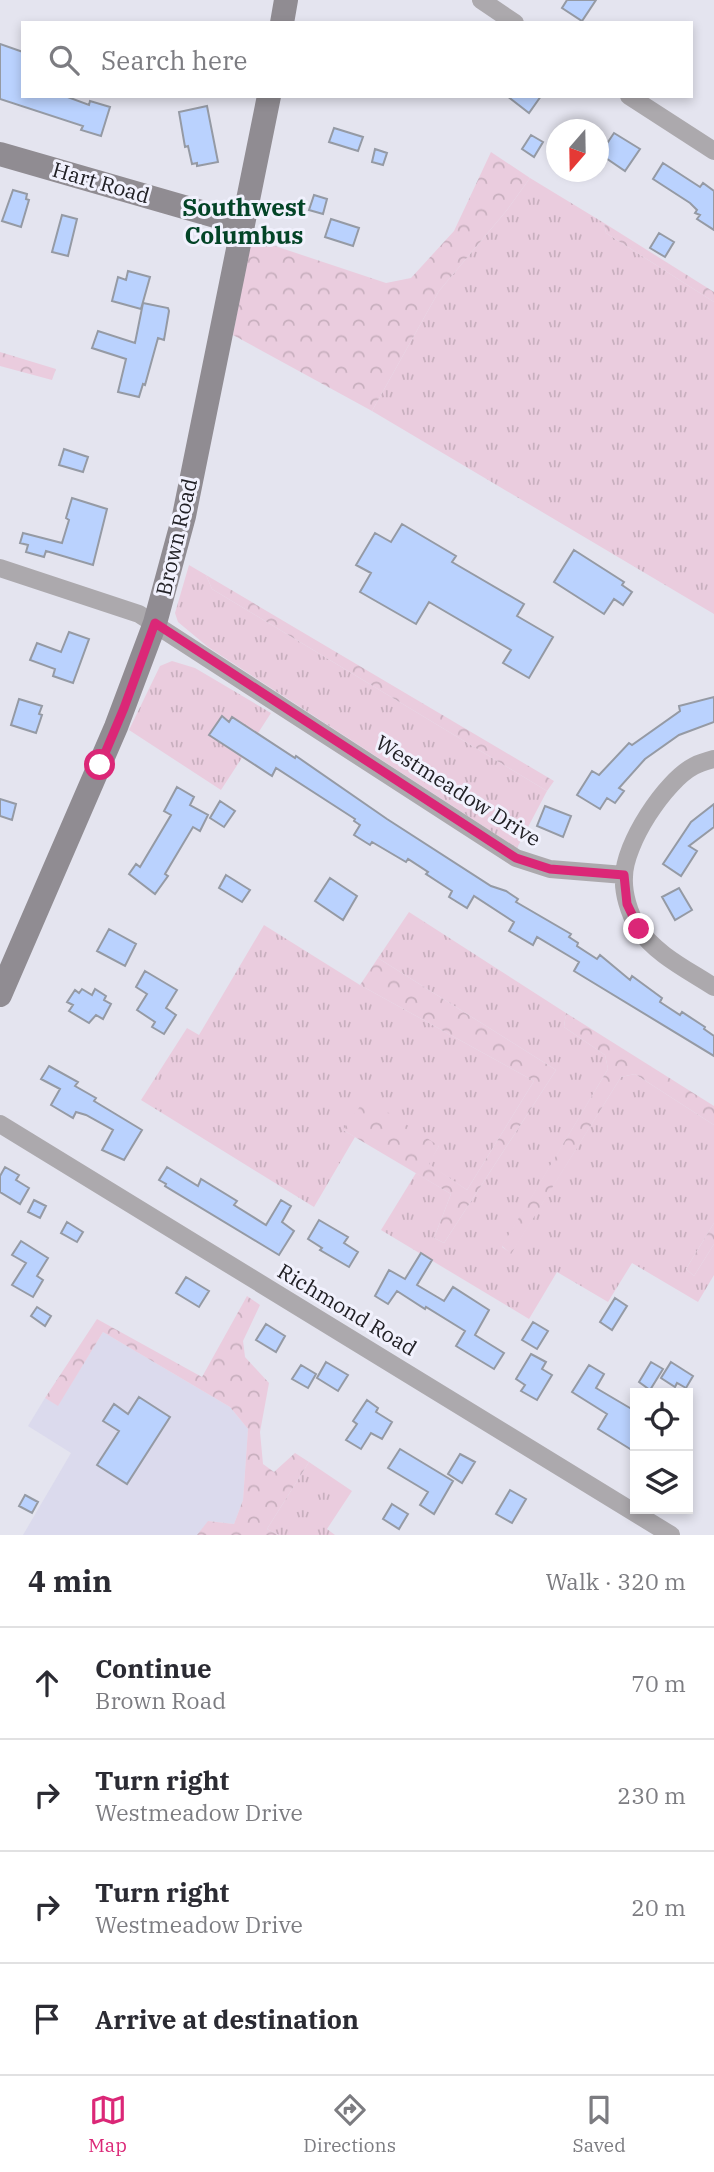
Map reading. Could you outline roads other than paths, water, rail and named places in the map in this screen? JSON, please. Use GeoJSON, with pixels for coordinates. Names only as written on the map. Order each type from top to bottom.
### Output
{"type":"FeatureCollection","features":[{"type":"Feature","properties":{"kind":"main road"},"geometry":{"type":"LineString","coordinates":[[282,21],[286,0]]}},
{"type":"Feature","properties":{"kind":"main road","name":"Brown Road"},"geometry":{"type":"LineString","coordinates":[[0,995],[116,727],[155,623],[184,516],[269,98]]}},
{"type":"Feature","properties":{"kind":"main road","name":"Hart Road"},"geometry":{"type":"LineString","coordinates":[[0,154],[243,224]]}},
{"type":"Feature","properties":{"kind":"street"},"geometry":{"type":"LineString","coordinates":[[481,0],[512,21]]}},
{"type":"Feature","properties":{"kind":"street"},"geometry":{"type":"LineString","coordinates":[[632,98],[714,151]]}},
{"type":"Feature","properties":{"kind":"street","name":"Westmeadow Drive"},"geometry":{"type":"LineString","coordinates":[[0,568],[139,614],[516,858],[550,869],[624,875]]}},
{"type":"Feature","properties":{"kind":"street"},"geometry":{"type":"LineString","coordinates":[[714,759],[693,767],[674,781],[660,797],[637,833],[624,875],[627,904],[639,929],[663,954],[714,987]]}},
{"type":"Feature","properties":{"kind":"street","name":"Richmond Road"},"geometry":{"type":"LineString","coordinates":[[0,1124],[671,1535]]}},
{"type":"Feature","properties":{"kind":"district","name":"Southwest Columbus"},"geometry":{"type":"Point","coordinates":[244,222]}}]}
